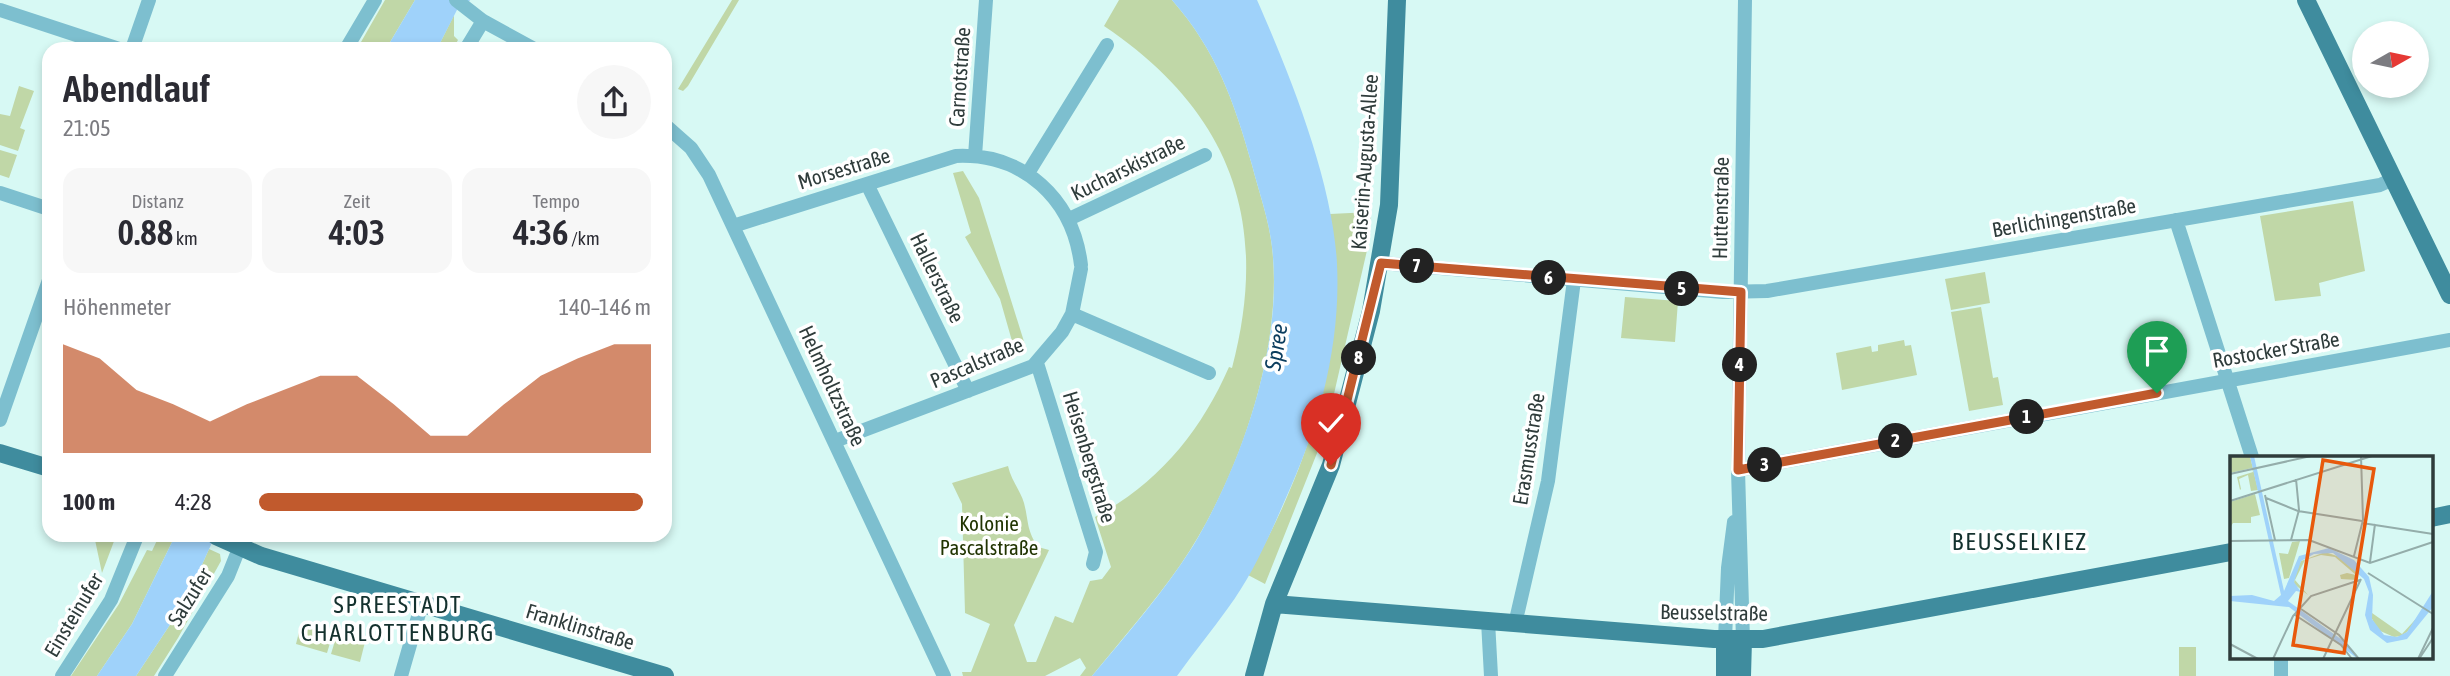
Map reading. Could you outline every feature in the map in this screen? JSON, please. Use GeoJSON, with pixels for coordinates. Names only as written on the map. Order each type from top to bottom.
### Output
{"type":"FeatureCollection","features":[{"type":"Feature","properties":{"kind":"main road","name":"Kaiserin-Augusta-Allee"},"geometry":{"type":"LineString","coordinates":[[1254,676],[1274,604],[1334,456],[1381,263],[1389,196],[1397,0]]}},
{"type":"Feature","properties":{"kind":"main road"},"geometry":{"type":"LineString","coordinates":[[2306,0],[2450,295]]}},
{"type":"Feature","properties":{"kind":"main road"},"geometry":{"type":"LineString","coordinates":[[0,453],[42,466]]}},
{"type":"Feature","properties":{"kind":"main road"},"geometry":{"type":"LineString","coordinates":[[2432,517],[2450,514]]}},
{"type":"Feature","properties":{"kind":"main road","name":"Franklinstraße"},"geometry":{"type":"LineString","coordinates":[[238,542],[422,603],[665,676]]}},
{"type":"Feature","properties":{"kind":"main road","name":"Beusselstraße"},"geometry":{"type":"LineString","coordinates":[[1274,604],[1515,624],[1763,639],[2230,552]]}},
{"type":"Feature","properties":{"kind":"main road"},"geometry":{"type":"LineString","coordinates":[[1725,676],[1734,639]]}},
{"type":"Feature","properties":{"kind":"main road"},"geometry":{"type":"LineString","coordinates":[[1734,639],[1742,676]]}},
{"type":"Feature","properties":{"kind":"street"},"geometry":{"type":"LineString","coordinates":[[134,42],[149,0]]}},
{"type":"Feature","properties":{"kind":"street"},"geometry":{"type":"LineString","coordinates":[[350,42],[375,0]]}},
{"type":"Feature","properties":{"kind":"street","name":"Carnotstraße"},"geometry":{"type":"LineString","coordinates":[[971,156],[986,0]]}},
{"type":"Feature","properties":{"kind":"street","name":"Huttenstraße"},"geometry":{"type":"LineString","coordinates":[[1734,639],[1745,0]]}},
{"type":"Feature","properties":{"kind":"street"},"geometry":{"type":"LineString","coordinates":[[460,4],[483,21],[521,42]]}},
{"type":"Feature","properties":{"kind":"street"},"geometry":{"type":"LineString","coordinates":[[0,10],[98,42]]}},
{"type":"Feature","properties":{"kind":"street"},"geometry":{"type":"LineString","coordinates":[[470,42],[483,21]]}},
{"type":"Feature","properties":{"kind":"street"},"geometry":{"type":"LineString","coordinates":[[1028,173],[1107,45]]}},
{"type":"Feature","properties":{"kind":"street","name":"Helmholtzstraße"},"geometry":{"type":"LineString","coordinates":[[672,132],[701,160],[944,676]]}},
{"type":"Feature","properties":{"kind":"street","name":"Kucharskistraße"},"geometry":{"type":"LineString","coordinates":[[1069,219],[1205,155]]}},
{"type":"Feature","properties":{"kind":"street","name":"Morsestraße"},"geometry":{"type":"LineString","coordinates":[[733,226],[956,156],[971,156]]}},
{"type":"Feature","properties":{"kind":"street","name":"Pascalstraße"},"geometry":{"type":"LineString","coordinates":[[835,441],[1037,363],[1062,332],[1072,314],[1081,267],[1069,219],[1051,193],[1028,173],[998,160],[971,156]]}},
{"type":"Feature","properties":{"kind":"street","name":"Berlichingenstraße"},"geometry":{"type":"LineString","coordinates":[[1381,263],[1741,292],[1767,291],[2380,185],[2393,179]]}},
{"type":"Feature","properties":{"kind":"street","name":"Hallerstraße"},"geometry":{"type":"LineString","coordinates":[[867,184],[968,391]]}},
{"type":"Feature","properties":{"kind":"street"},"geometry":{"type":"LineString","coordinates":[[0,193],[42,207]]}},
{"type":"Feature","properties":{"kind":"street"},"geometry":{"type":"LineString","coordinates":[[2176,220],[2252,456]]}},
{"type":"Feature","properties":{"kind":"street","name":"Erasmusstraße"},"geometry":{"type":"LineString","coordinates":[[1515,624],[1548,481],[1574,279]]}},
{"type":"Feature","properties":{"kind":"street"},"geometry":{"type":"LineString","coordinates":[[0,420],[42,300]]}},
{"type":"Feature","properties":{"kind":"street"},"geometry":{"type":"LineString","coordinates":[[1072,314],[1209,373]]}},
{"type":"Feature","properties":{"kind":"street","name":"Rostocker Straße"},"geometry":{"type":"LineString","coordinates":[[1738,470],[2450,340]]}},
{"type":"Feature","properties":{"kind":"street","name":"Heisenbergstraße"},"geometry":{"type":"LineString","coordinates":[[1037,363],[1096,552],[1093,564]]}},
{"type":"Feature","properties":{"kind":"street","name":"Einsteinufer"},"geometry":{"type":"LineString","coordinates":[[62,676],[111,600],[135,542]]}},
{"type":"Feature","properties":{"kind":"street","name":"Salzufer"},"geometry":{"type":"LineString","coordinates":[[165,676],[228,576],[232,542]]}},
{"type":"Feature","properties":{"kind":"street"},"geometry":{"type":"LineString","coordinates":[[401,676],[422,603]]}},
{"type":"Feature","properties":{"kind":"street"},"geometry":{"type":"LineString","coordinates":[[1488,621],[1491,676]]}},
{"type":"Feature","properties":{"kind":"street"},"geometry":{"type":"LineString","coordinates":[[2281,658],[2281,676]]}},
{"type":"Feature","properties":{"kind":"green space"},"geometry":{"type":"Polygon","coordinates":[[[385,0],[415,0],[390,42],[361,42],[385,0]]]}},
{"type":"Feature","properties":{"kind":"green space"},"geometry":{"type":"Polygon","coordinates":[[[732,0],[739,0],[688,86],[683,91],[678,89],[732,0]]]}},
{"type":"Feature","properties":{"kind":"green space","name":"Kolonie Pascalstraße"},"geometry":{"type":"Polygon","coordinates":[[[1119,0],[1172,0],[1201,38],[1222,77],[1264,206],[1272,247],[1274,286],[1264,370],[1238,454],[1202,531],[1160,593],[1092,676],[1080,676],[1086,668],[1080,658],[1045,676],[963,676],[962,672],[971,672],[990,624],[965,613],[962,504],[952,483],[1008,466],[1024,503],[1031,535],[1038,547],[1049,550],[1014,625],[1027,662],[1036,662],[1055,616],[1073,623],[1090,581],[1102,579],[1111,567],[1095,517],[1139,489],[1175,454],[1205,413],[1229,367],[1232,368],[1243,314],[1246,264],[1242,217],[1230,173],[1210,133],[1183,94],[1147,59],[1104,26],[1119,0]]]}},
{"type":"Feature","properties":{"kind":"green space"},"geometry":{"type":"Polygon","coordinates":[[[454,15],[454,36],[458,40],[440,42],[454,15]]]}},
{"type":"Feature","properties":{"kind":"green space"},"geometry":{"type":"Polygon","coordinates":[[[19,86],[34,91],[20,128],[25,130],[18,151],[0,145],[0,114],[10,116],[19,86]]]}},
{"type":"Feature","properties":{"kind":"green space"},"geometry":{"type":"Polygon","coordinates":[[[0,150],[17,155],[9,178],[0,175],[0,150]]]}},
{"type":"Feature","properties":{"kind":"green space"},"geometry":{"type":"Polygon","coordinates":[[[963,171],[979,198],[1026,348],[1016,355],[1000,299],[965,237],[971,233],[953,173],[963,171]]]}},
{"type":"Feature","properties":{"kind":"green space"},"geometry":{"type":"Polygon","coordinates":[[[2353,201],[2365,271],[2319,283],[2321,296],[2275,301],[2260,216],[2353,201]]]}},
{"type":"Feature","properties":{"kind":"green space"},"geometry":{"type":"Polygon","coordinates":[[[1371,212],[1368,246],[1325,433],[1265,584],[1248,575],[1290,490],[1307,446],[1321,401],[1330,355],[1335,309],[1335,261],[1330,214],[1371,212]]]}},
{"type":"Feature","properties":{"kind":"green space"},"geometry":{"type":"Polygon","coordinates":[[[1985,272],[1990,303],[1951,310],[1945,279],[1985,272]]]}},
{"type":"Feature","properties":{"kind":"green space"},"geometry":{"type":"Polygon","coordinates":[[[1625,297],[1678,301],[1675,342],[1621,338],[1625,297]]]}},
{"type":"Feature","properties":{"kind":"green space"},"geometry":{"type":"Polygon","coordinates":[[[1981,307],[1993,378],[1998,377],[2003,405],[1969,411],[1951,312],[1981,307]]]}},
{"type":"Feature","properties":{"kind":"green space"},"geometry":{"type":"Polygon","coordinates":[[[1904,340],[1905,346],[1911,345],[1917,375],[1842,390],[1836,353],[1871,346],[1872,352],[1878,351],[1878,345],[1904,340]]]}},
{"type":"Feature","properties":{"kind":"green space"},"geometry":{"type":"Polygon","coordinates":[[[95,542],[114,542],[102,573],[95,542]]]}},
{"type":"Feature","properties":{"kind":"green space"},"geometry":{"type":"Polygon","coordinates":[[[156,542],[172,542],[132,624],[97,676],[71,676],[119,604],[147,550],[152,551],[156,542]]]}},
{"type":"Feature","properties":{"kind":"green space"},"geometry":{"type":"Polygon","coordinates":[[[209,549],[220,554],[221,561],[178,638],[154,676],[136,676],[185,602],[209,549]]]}},
{"type":"Feature","properties":{"kind":"green space"},"geometry":{"type":"Polygon","coordinates":[[[301,624],[333,633],[327,653],[296,644],[301,624]]]}},
{"type":"Feature","properties":{"kind":"green space"},"geometry":{"type":"Polygon","coordinates":[[[337,634],[365,642],[360,662],[331,654],[337,634]]]}},
{"type":"Feature","properties":{"kind":"green space"},"geometry":{"type":"Polygon","coordinates":[[[2179,647],[2196,647],[2196,676],[2179,676],[2179,647]]]}},
{"type":"Feature","properties":{"kind":"water"},"geometry":{"type":"Polygon","coordinates":[[[415,0],[470,0],[465,8],[460,4],[441,42],[390,42],[415,0]]]}},
{"type":"Feature","properties":{"kind":"water","name":"Spree"},"geometry":{"type":"Polygon","coordinates":[[[1172,0],[1257,0],[1296,95],[1319,164],[1334,232],[1337,264],[1335,325],[1325,385],[1308,444],[1266,542],[1237,596],[1177,676],[1092,676],[1170,580],[1211,514],[1243,441],[1265,362],[1272,323],[1274,284],[1271,237],[1245,142],[1212,57],[1172,0]]]}},
{"type":"Feature","properties":{"kind":"water"},"geometry":{"type":"Polygon","coordinates":[[[172,542],[212,542],[185,602],[136,676],[97,676],[132,624],[172,542]]]}},
{"type":"Feature","properties":{"kind":"district","name":"BEUSSELKIEZ"},"geometry":{"type":"Point","coordinates":[2020,542]}},
{"type":"Feature","properties":{"kind":"district","name":"SPREESTADT CHARLOTTENBURG"},"geometry":{"type":"Point","coordinates":[398,619]}},
{"type":"Feature","properties":{"kind":"route"},"geometry":{"type":"LineString","coordinates":[[1331,465],[1381,263],[1741,292],[1738,470],[2157,393]]}}]}
